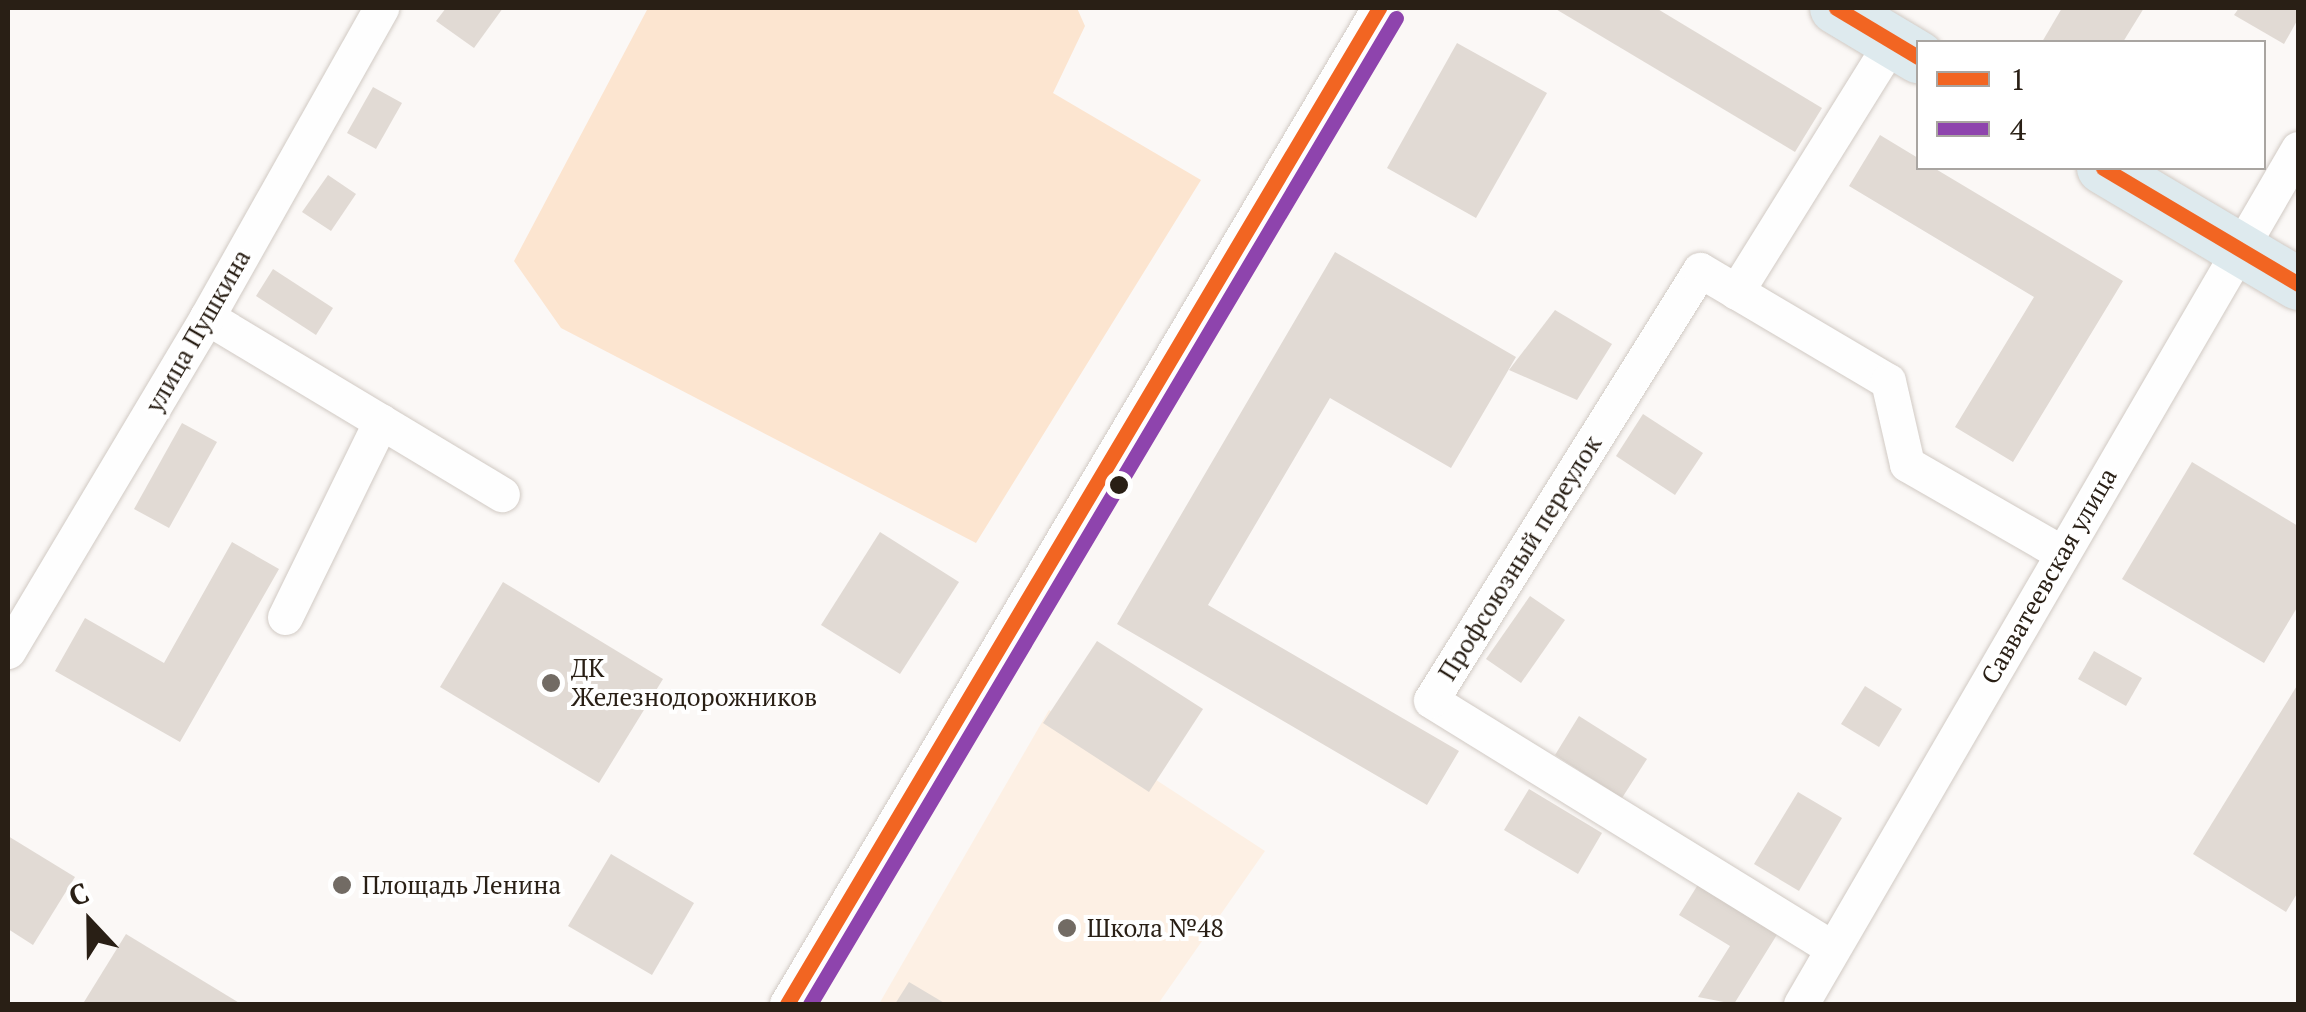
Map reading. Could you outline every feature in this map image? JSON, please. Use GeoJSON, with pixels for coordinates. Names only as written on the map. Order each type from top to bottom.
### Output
{"type":"FeatureCollection","features":[{"type":"Feature","properties":{"kind":"highway"},"geometry":{"type":"LineString","coordinates":[[1836,8],[1905,49]]}},
{"type":"Feature","properties":{"kind":"highway"},"geometry":{"type":"LineString","coordinates":[[2106,170],[2298,284]]}},
{"type":"Feature","properties":{"kind":"street"},"geometry":{"type":"LineString","coordinates":[[788,1004],[1378,8]]}},
{"type":"Feature","properties":{"kind":"street","name":"улица Пушкина"},"geometry":{"type":"LineString","coordinates":[[8,651],[207,317],[368,14]]}},
{"type":"Feature","properties":{"kind":"street"},"geometry":{"type":"LineString","coordinates":[[1905,49],[1736,292],[1888,381],[1907,464],[2062,553]]}},
{"type":"Feature","properties":{"kind":"street","name":"Савватеевская улица"},"geometry":{"type":"LineString","coordinates":[[1800,1004],[2298,149]]}},
{"type":"Feature","properties":{"kind":"street","name":"Профсоюзный переулок"},"geometry":{"type":"LineString","coordinates":[[1736,292],[1700,270],[1431,700],[1832,948]]}},
{"type":"Feature","properties":{"kind":"street"},"geometry":{"type":"LineString","coordinates":[[207,317],[502,494]]}},
{"type":"Feature","properties":{"kind":"street"},"geometry":{"type":"LineString","coordinates":[[286,618],[382,421]]}},
{"type":"Feature","properties":{"kind":"shaded area"},"geometry":{"type":"Polygon","coordinates":[[[648,8],[1077,8],[1085,26],[1053,93],[1201,180],[976,543],[561,328],[514,261],[648,8]]]}},
{"type":"Feature","properties":{"kind":"shaded area","name":"Школа №48"},"geometry":{"type":"Polygon","coordinates":[[[1049,710],[1265,851],[1158,1004],[879,1004],[1049,710]]]}},
{"type":"Feature","properties":{"kind":"building"},"geometry":{"type":"Polygon","coordinates":[[[446,8],[503,8],[474,48],[436,21],[446,8]]]}},
{"type":"Feature","properties":{"kind":"building"},"geometry":{"type":"Polygon","coordinates":[[[1554,8],[1656,8],[1822,108],[1795,152],[1554,8]]]}},
{"type":"Feature","properties":{"kind":"building"},"geometry":{"type":"Polygon","coordinates":[[[2062,8],[2144,8],[2124,40],[2043,40],[2062,8]]]}},
{"type":"Feature","properties":{"kind":"building"},"geometry":{"type":"Polygon","coordinates":[[[2239,8],[2298,8],[2298,19],[2284,44],[2234,15],[2239,8]]]}},
{"type":"Feature","properties":{"kind":"building"},"geometry":{"type":"Polygon","coordinates":[[[1457,43],[1547,93],[1476,218],[1387,168],[1457,43]]]}},
{"type":"Feature","properties":{"kind":"building"},"geometry":{"type":"Polygon","coordinates":[[[373,87],[402,103],[376,149],[347,133],[373,87]]]}},
{"type":"Feature","properties":{"kind":"building"},"geometry":{"type":"Polygon","coordinates":[[[1880,135],[1916,157],[1916,170],[1937,170],[2123,281],[2013,462],[1955,427],[2034,297],[1849,186],[1880,135]]]}},
{"type":"Feature","properties":{"kind":"building"},"geometry":{"type":"Polygon","coordinates":[[[328,175],[356,194],[331,231],[302,212],[328,175]]]}},
{"type":"Feature","properties":{"kind":"building"},"geometry":{"type":"Polygon","coordinates":[[[1335,252],[1516,357],[1451,468],[1330,398],[1208,605],[1459,751],[1427,805],[1117,624],[1335,252]]]}},
{"type":"Feature","properties":{"kind":"building"},"geometry":{"type":"Polygon","coordinates":[[[273,269],[333,308],[316,335],[256,296],[273,269]]]}},
{"type":"Feature","properties":{"kind":"building"},"geometry":{"type":"Polygon","coordinates":[[[1555,310],[1612,344],[1577,400],[1509,370],[1555,310]]]}},
{"type":"Feature","properties":{"kind":"building"},"geometry":{"type":"Polygon","coordinates":[[[1643,414],[1703,453],[1675,495],[1616,456],[1643,414]]]}},
{"type":"Feature","properties":{"kind":"building"},"geometry":{"type":"Polygon","coordinates":[[[182,423],[217,442],[169,528],[134,509],[182,423]]]}},
{"type":"Feature","properties":{"kind":"building"},"geometry":{"type":"Polygon","coordinates":[[[2192,462],[2298,526],[2298,606],[2264,663],[2122,579],[2192,462]]]}},
{"type":"Feature","properties":{"kind":"building"},"geometry":{"type":"Polygon","coordinates":[[[880,532],[959,582],[900,674],[821,625],[880,532]]]}},
{"type":"Feature","properties":{"kind":"building"},"geometry":{"type":"Polygon","coordinates":[[[232,542],[279,569],[180,742],[55,671],[85,618],[164,663],[232,542]]]}},
{"type":"Feature","properties":{"kind":"building","name":"ДК Железнодорожников"},"geometry":{"type":"Polygon","coordinates":[[[503,582],[663,679],[599,783],[440,687],[503,582]]]}},
{"type":"Feature","properties":{"kind":"building"},"geometry":{"type":"Polygon","coordinates":[[[1530,596],[1565,620],[1521,683],[1486,659],[1530,596]]]}},
{"type":"Feature","properties":{"kind":"building"},"geometry":{"type":"Polygon","coordinates":[[[1097,641],[1203,709],[1149,792],[1043,723],[1097,641]]]}},
{"type":"Feature","properties":{"kind":"building"},"geometry":{"type":"Polygon","coordinates":[[[2094,651],[2142,678],[2126,706],[2078,679],[2094,651]]]}},
{"type":"Feature","properties":{"kind":"building"},"geometry":{"type":"Polygon","coordinates":[[[2298,684],[2298,892],[2286,912],[2193,854],[2298,684]]]}},
{"type":"Feature","properties":{"kind":"building"},"geometry":{"type":"Polygon","coordinates":[[[1865,686],[1902,709],[1879,747],[1841,724],[1865,686]]]}},
{"type":"Feature","properties":{"kind":"building"},"geometry":{"type":"Polygon","coordinates":[[[1579,716],[1647,759],[1622,798],[1555,755],[1579,716]]]}},
{"type":"Feature","properties":{"kind":"building"},"geometry":{"type":"Polygon","coordinates":[[[1529,789],[1602,833],[1578,874],[1504,830],[1529,789]]]}},
{"type":"Feature","properties":{"kind":"building"},"geometry":{"type":"Polygon","coordinates":[[[1798,792],[1842,818],[1799,891],[1754,864],[1798,792]]]}},
{"type":"Feature","properties":{"kind":"building"},"geometry":{"type":"Polygon","coordinates":[[[8,836],[75,877],[33,945],[8,929],[8,836]]]}},
{"type":"Feature","properties":{"kind":"building"},"geometry":{"type":"Polygon","coordinates":[[[611,854],[694,903],[652,975],[568,926],[611,854]]]}},
{"type":"Feature","properties":{"kind":"building"},"geometry":{"type":"Polygon","coordinates":[[[1699,883],[1778,933],[1734,1004],[1698,997],[1730,946],[1679,915],[1699,883]]]}},
{"type":"Feature","properties":{"kind":"building"},"geometry":{"type":"Polygon","coordinates":[[[126,934],[241,1004],[84,1002],[126,934]]]}},
{"type":"Feature","properties":{"kind":"building"},"geometry":{"type":"Polygon","coordinates":[[[909,982],[946,1004],[895,1004],[909,982]]]}},
{"type":"Feature","properties":{"kind":"transit line","name":"1"},"geometry":{"type":"LineString","coordinates":[[787,1004],[1379,8]]}},
{"type":"Feature","properties":{"kind":"transit line","name":"1"},"geometry":{"type":"LineString","coordinates":[[1836,8],[1916,56]]}},
{"type":"Feature","properties":{"kind":"transit line","name":"4"},"geometry":{"type":"LineString","coordinates":[[810,1004],[1396,18]]}},
{"type":"Feature","properties":{"kind":"transit line","name":"1"},"geometry":{"type":"LineString","coordinates":[[2106,170],[2298,284]]}},
{"type":"Feature","properties":{"kind":"place","name":"ДК Железнодорожников"},"geometry":{"type":"Point","coordinates":[551,683]}},
{"type":"Feature","properties":{"kind":"place","name":"Площадь Ленина"},"geometry":{"type":"Point","coordinates":[342,885]}},
{"type":"Feature","properties":{"kind":"place","name":"Школа №48"},"geometry":{"type":"Point","coordinates":[1067,928]}}]}
